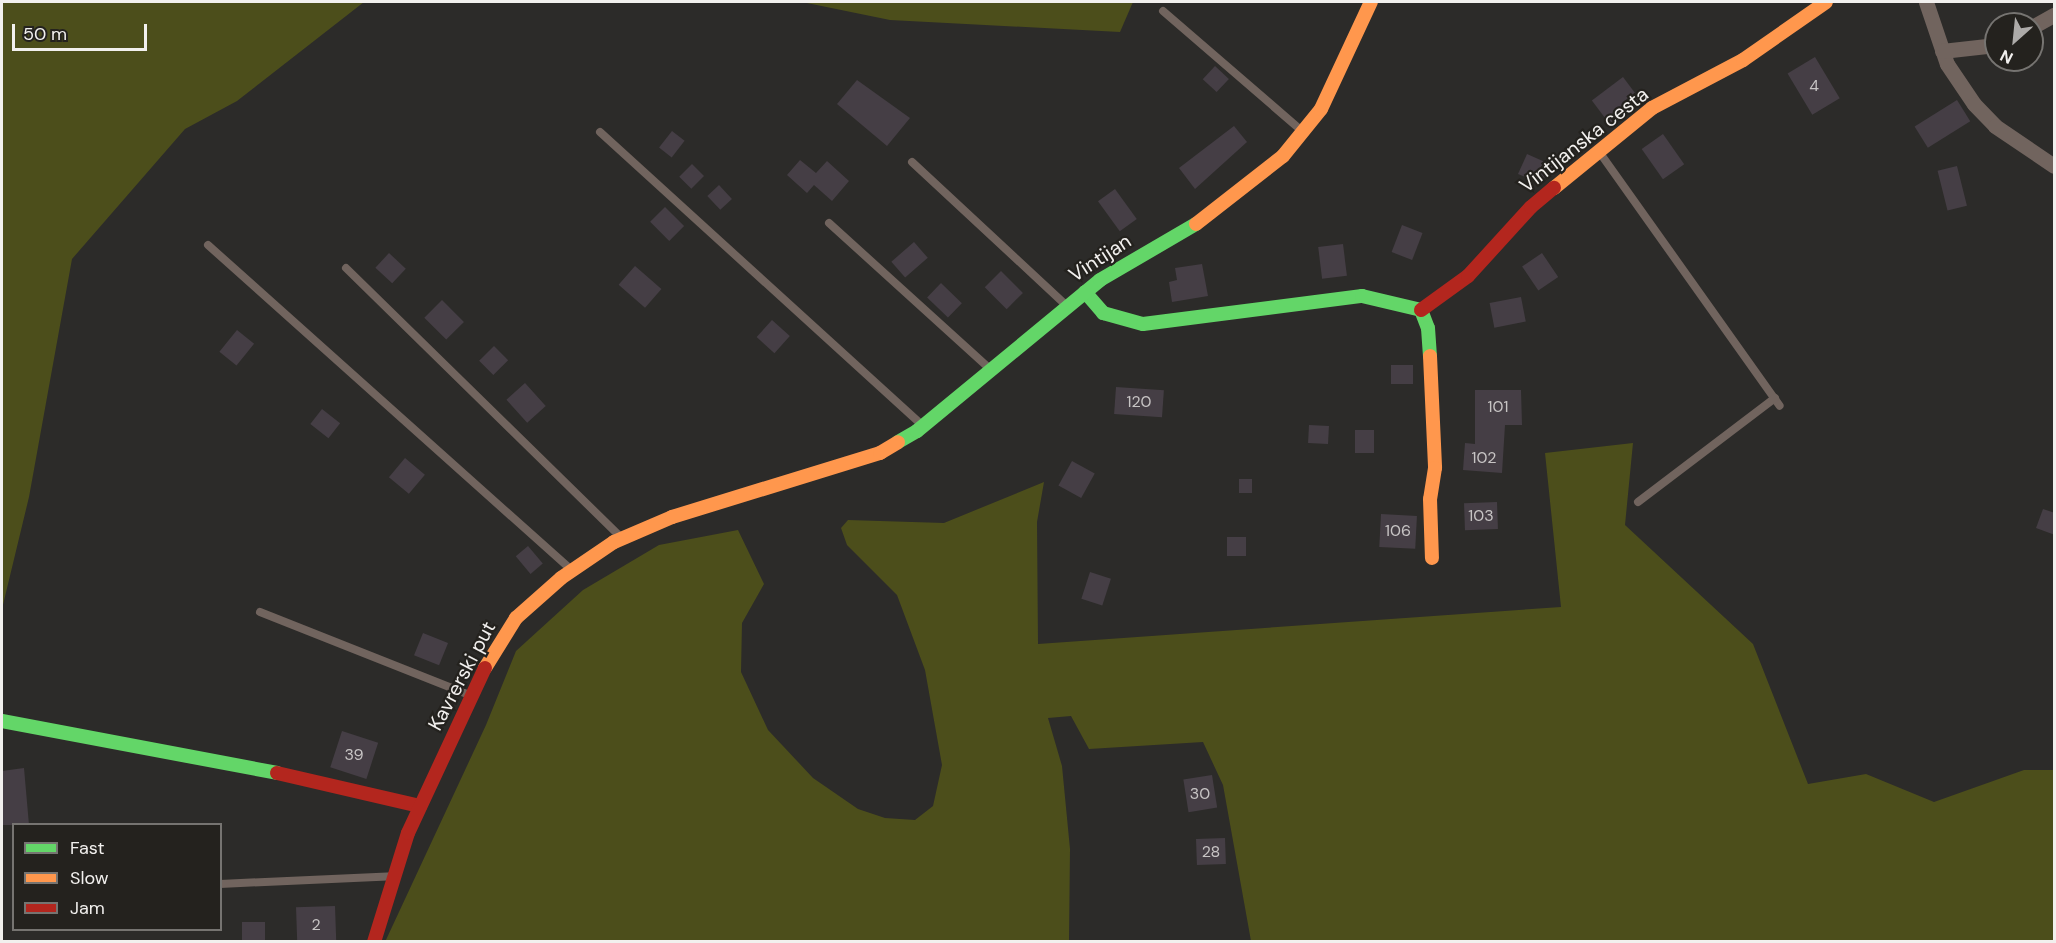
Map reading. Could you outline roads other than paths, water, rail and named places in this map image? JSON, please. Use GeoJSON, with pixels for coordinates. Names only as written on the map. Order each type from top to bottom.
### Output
{"type":"FeatureCollection","features":[{"type":"Feature","properties":{"kind":"street","name":"Vintijan"},"geometry":{"type":"LineString","coordinates":[[788,481],[880,453],[923,426],[1085,292],[1203,220],[1283,156],[1304,132],[1335,83],[1371,2]]}},
{"type":"Feature","properties":{"kind":"street","name":"Vintijanska cesta"},"geometry":{"type":"LineString","coordinates":[[1421,310],[1468,276],[1522,215],[1598,150],[1652,108],[1743,60],[1792,28],[1826,2]]}},
{"type":"Feature","properties":{"kind":"street"},"geometry":{"type":"LineString","coordinates":[[1926,2],[1942,51],[1957,81],[1995,126],[2055,166]]}},
{"type":"Feature","properties":{"kind":"street"},"geometry":{"type":"LineString","coordinates":[[1942,51],[1984,46]]}},
{"type":"Feature","properties":{"kind":"street"},"geometry":{"type":"LineString","coordinates":[[1085,292],[1103,313],[1143,324],[1332,297],[1362,296],[1421,310],[1428,328],[1435,468],[1430,499],[1432,558]]}},
{"type":"Feature","properties":{"kind":"street","name":"Kavrerski put"},"geometry":{"type":"LineString","coordinates":[[374,942],[394,876],[420,806],[470,695],[516,618],[572,570],[623,539],[672,517],[788,481]]}},
{"type":"Feature","properties":{"kind":"street"},"geometry":{"type":"LineString","coordinates":[[2,722],[285,775],[420,806]]}},
{"type":"Feature","properties":{"kind":"lane"},"geometry":{"type":"LineString","coordinates":[[1163,11],[1304,132]]}},
{"type":"Feature","properties":{"kind":"lane"},"geometry":{"type":"LineString","coordinates":[[600,132],[923,426]]}},
{"type":"Feature","properties":{"kind":"lane"},"geometry":{"type":"LineString","coordinates":[[1598,150],[1780,406]]}},
{"type":"Feature","properties":{"kind":"lane"},"geometry":{"type":"LineString","coordinates":[[912,162],[1067,306]]}},
{"type":"Feature","properties":{"kind":"lane"},"geometry":{"type":"LineString","coordinates":[[830,223],[991,370]]}},
{"type":"Feature","properties":{"kind":"lane"},"geometry":{"type":"LineString","coordinates":[[208,245],[572,570]]}},
{"type":"Feature","properties":{"kind":"lane"},"geometry":{"type":"LineString","coordinates":[[346,268],[623,539]]}},
{"type":"Feature","properties":{"kind":"lane"},"geometry":{"type":"LineString","coordinates":[[1638,502],[1775,398]]}},
{"type":"Feature","properties":{"kind":"lane"},"geometry":{"type":"LineString","coordinates":[[260,612],[470,695]]}},
{"type":"Feature","properties":{"kind":"lane"},"geometry":{"type":"LineString","coordinates":[[222,884],[394,876]]}}]}
